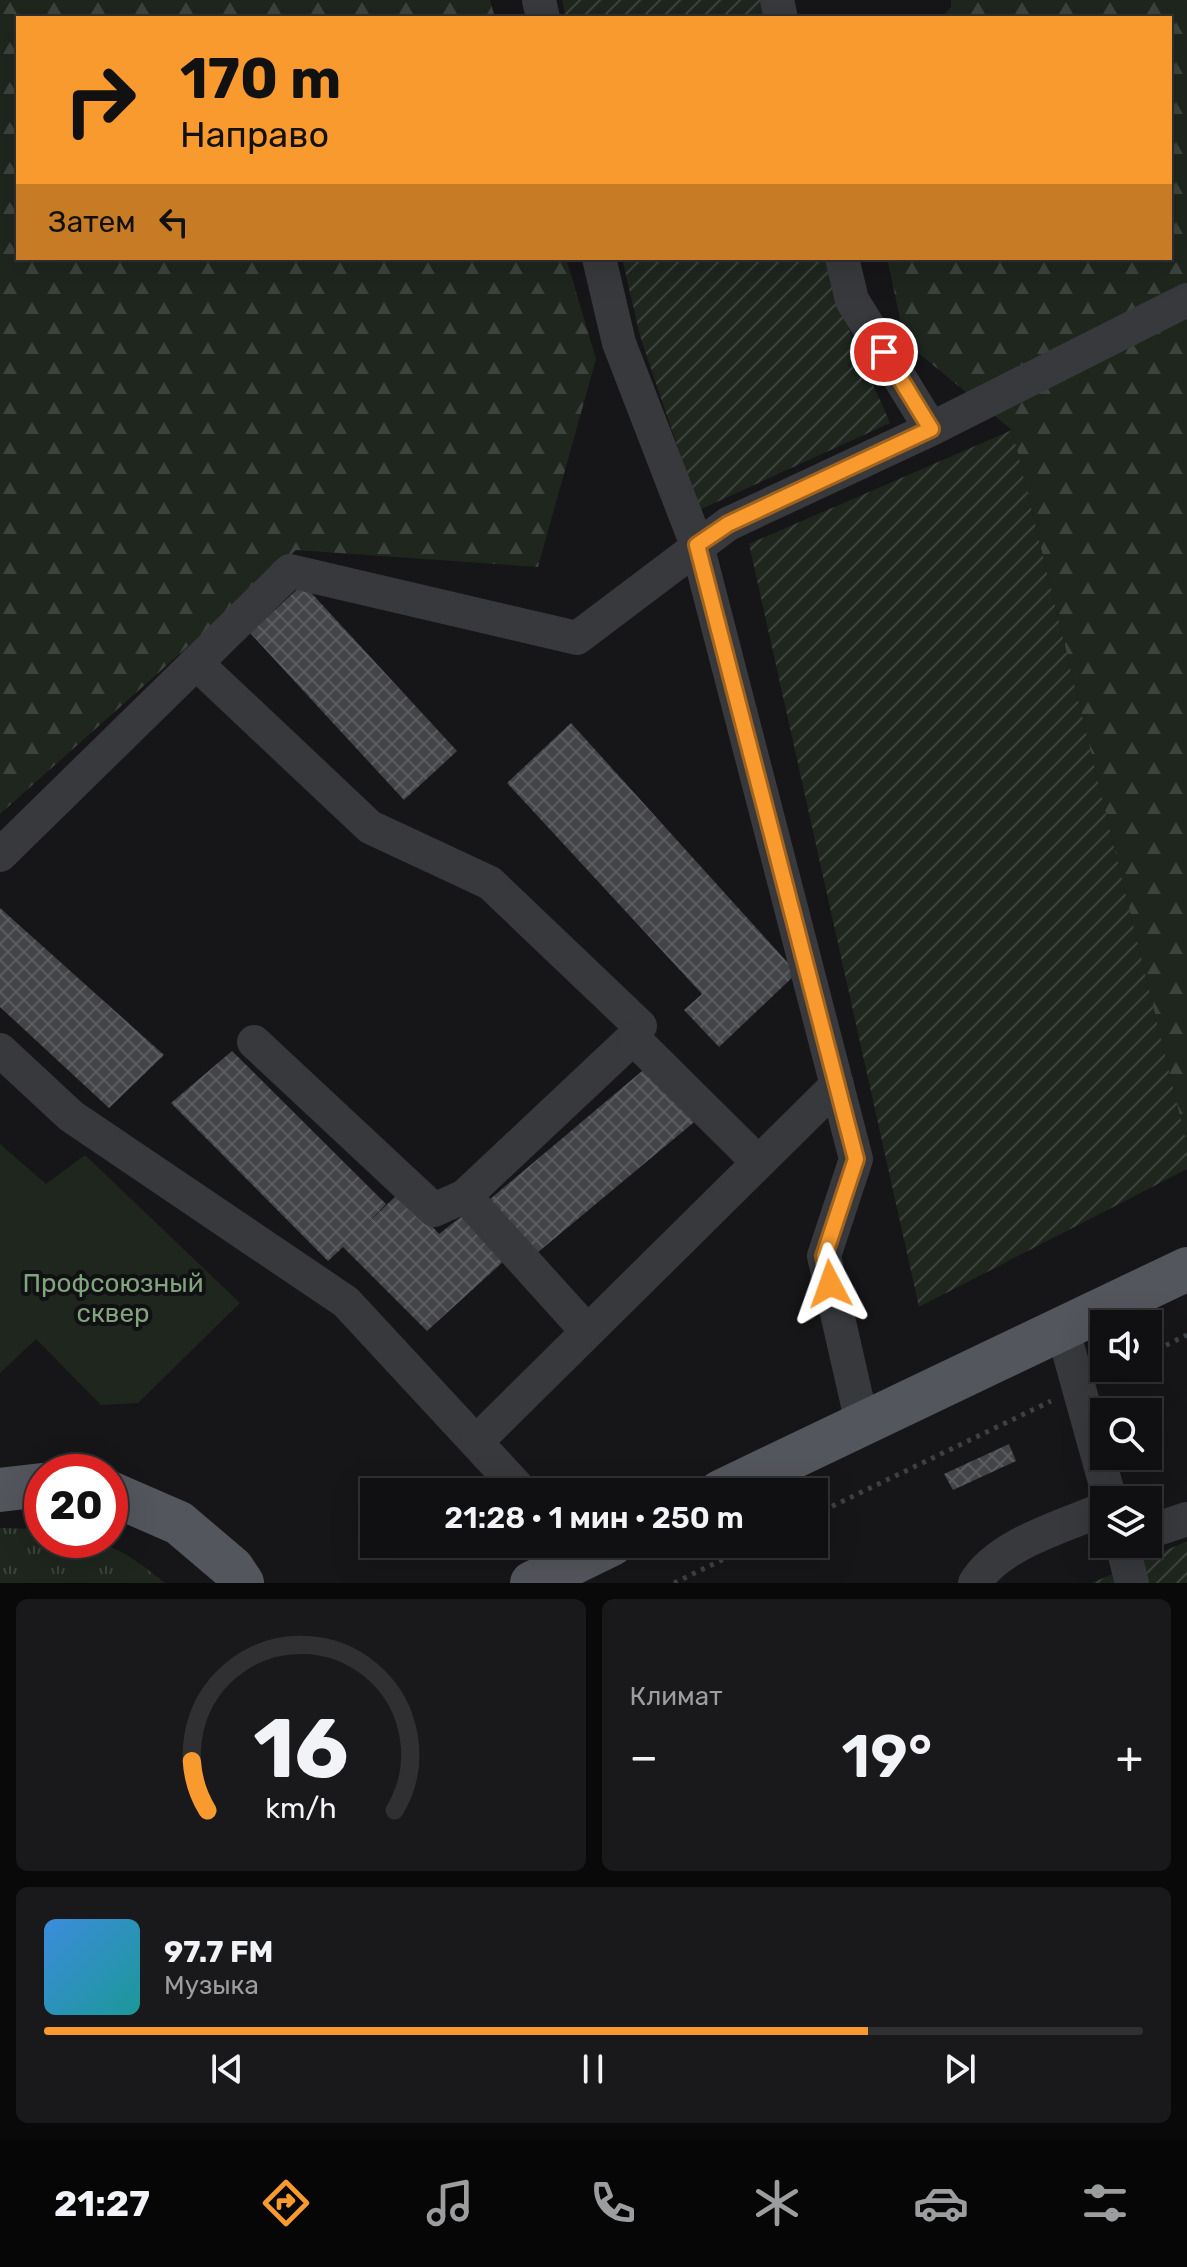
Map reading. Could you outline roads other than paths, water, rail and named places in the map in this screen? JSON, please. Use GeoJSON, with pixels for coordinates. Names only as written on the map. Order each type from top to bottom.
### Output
{"type":"FeatureCollection","features":[{"type":"Feature","properties":{"kind":"main road"},"geometry":{"type":"LineString","coordinates":[[749,1478],[1187,1269]]}},
{"type":"Feature","properties":{"kind":"main road"},"geometry":{"type":"LineString","coordinates":[[0,1480],[24,1482]]}},
{"type":"Feature","properties":{"kind":"main road"},"geometry":{"type":"LineString","coordinates":[[0,1490],[24,1487]]}},
{"type":"Feature","properties":{"kind":"main road"},"geometry":{"type":"LineString","coordinates":[[128,1501],[179,1523],[237,1576],[275,1583]]}},
{"type":"Feature","properties":{"kind":"main road"},"geometry":{"type":"LineString","coordinates":[[532,1582],[573,1558]]}},
{"type":"Feature","properties":{"kind":"lane"},"geometry":{"type":"LineString","coordinates":[[599,260],[619,343],[697,545],[856,1159],[824,1256],[862,1423]]}},
{"type":"Feature","properties":{"kind":"lane"},"geometry":{"type":"LineString","coordinates":[[842,260],[852,300],[931,429]]}},
{"type":"Feature","properties":{"kind":"lane"},"geometry":{"type":"LineString","coordinates":[[0,855],[290,571],[577,638],[728,524],[931,429],[1187,300]]}},
{"type":"Feature","properties":{"kind":"lane"},"geometry":{"type":"LineString","coordinates":[[196,663],[370,827],[490,883],[640,1026],[633,1038],[465,1196],[434,1210],[254,1042]]}},
{"type":"Feature","properties":{"kind":"lane"},"geometry":{"type":"LineString","coordinates":[[633,1038],[758,1162]]}},
{"type":"Feature","properties":{"kind":"lane"},"geometry":{"type":"LineString","coordinates":[[0,1050],[71,1116],[346,1302],[509,1478]]}},
{"type":"Feature","properties":{"kind":"lane"},"geometry":{"type":"LineString","coordinates":[[476,1442],[837,1085]]}},
{"type":"Feature","properties":{"kind":"lane"},"geometry":{"type":"LineString","coordinates":[[465,1196],[587,1331]]}},
{"type":"Feature","properties":{"kind":"lane"},"geometry":{"type":"LineString","coordinates":[[1062,1327],[1106,1486]]}},
{"type":"Feature","properties":{"kind":"lane"},"geometry":{"type":"LineString","coordinates":[[975,1583],[983,1571],[1007,1551],[1090,1515]]}},
{"type":"Feature","properties":{"kind":"lane"},"geometry":{"type":"LineString","coordinates":[[1162,1527],[1187,1519]]}},
{"type":"Feature","properties":{"kind":"lane"},"geometry":{"type":"LineString","coordinates":[[1126,1558],[1132,1583]]}},
{"type":"Feature","properties":{"kind":"park label","name":"Профсоюзный сквер"},"geometry":{"type":"Point","coordinates":[113,1298]}}]}
